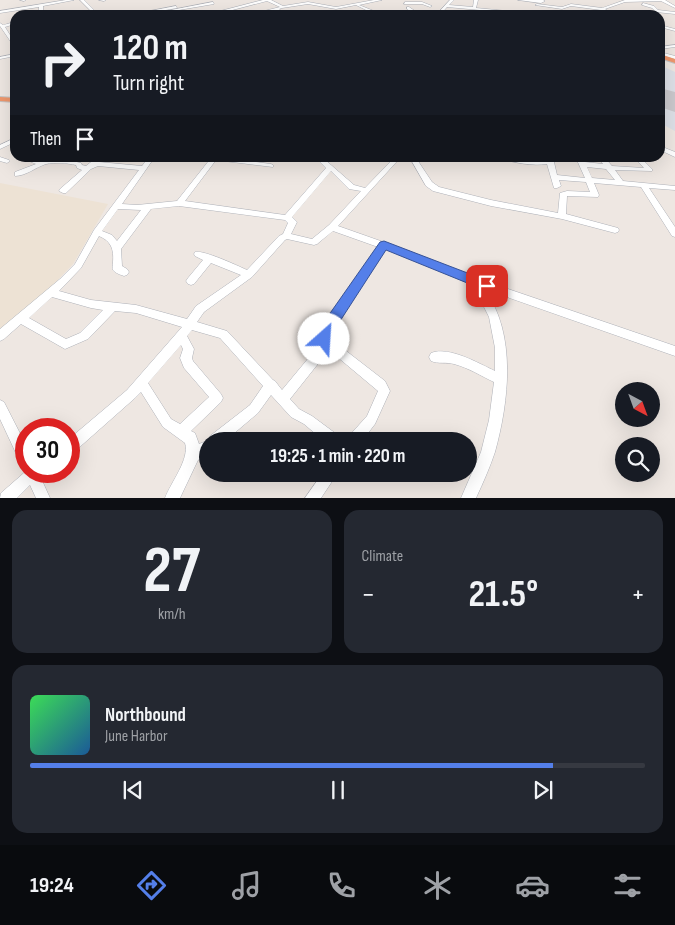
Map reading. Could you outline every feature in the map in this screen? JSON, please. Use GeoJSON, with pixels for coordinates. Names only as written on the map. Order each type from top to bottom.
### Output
{"type":"FeatureCollection","features":[{"type":"Feature","properties":{"kind":"street"},"geometry":{"type":"LineString","coordinates":[[37,0],[43,10]]}},
{"type":"Feature","properties":{"kind":"street"},"geometry":{"type":"LineString","coordinates":[[12,4],[15,10],[26,8],[28,10],[72,0]]}},
{"type":"Feature","properties":{"kind":"street"},"geometry":{"type":"LineString","coordinates":[[82,0],[92,10]]}},
{"type":"Feature","properties":{"kind":"street"},"geometry":{"type":"LineString","coordinates":[[208,0],[225,10],[268,0],[283,7]]}},
{"type":"Feature","properties":{"kind":"street"},"geometry":{"type":"LineString","coordinates":[[242,0],[247,4]]}},
{"type":"Feature","properties":{"kind":"street"},"geometry":{"type":"LineString","coordinates":[[357,5],[380,0]]}},
{"type":"Feature","properties":{"kind":"street"},"geometry":{"type":"LineString","coordinates":[[442,10],[452,0]]}},
{"type":"Feature","properties":{"kind":"street"},"geometry":{"type":"LineString","coordinates":[[475,9],[476,0]]}},
{"type":"Feature","properties":{"kind":"street"},"geometry":{"type":"LineString","coordinates":[[520,0],[562,8],[571,5],[602,9],[630,1],[662,0],[675,7]]}},
{"type":"Feature","properties":{"kind":"street"},"geometry":{"type":"LineString","coordinates":[[534,10],[537,4],[543,2],[543,0]]}},
{"type":"Feature","properties":{"kind":"street"},"geometry":{"type":"LineString","coordinates":[[630,1],[651,6],[656,10]]}},
{"type":"Feature","properties":{"kind":"street"},"geometry":{"type":"LineString","coordinates":[[174,8],[177,2]]}},
{"type":"Feature","properties":{"kind":"street"},"geometry":{"type":"LineString","coordinates":[[585,2],[585,7]]}},
{"type":"Feature","properties":{"kind":"street"},"geometry":{"type":"LineString","coordinates":[[163,10],[213,3]]}},
{"type":"Feature","properties":{"kind":"street"},"geometry":{"type":"LineString","coordinates":[[272,10],[307,3],[336,8],[352,4],[370,10]]}},
{"type":"Feature","properties":{"kind":"street"},"geometry":{"type":"LineString","coordinates":[[405,3],[430,6],[414,10],[408,8]]}},
{"type":"Feature","properties":{"kind":"street"},"geometry":{"type":"LineString","coordinates":[[446,6],[487,10]]}},
{"type":"Feature","properties":{"kind":"street"},"geometry":{"type":"LineString","coordinates":[[191,7],[196,9],[206,8]]}},
{"type":"Feature","properties":{"kind":"street"},"geometry":{"type":"LineString","coordinates":[[1,25],[10,37]]}},
{"type":"Feature","properties":{"kind":"street"},"geometry":{"type":"LineString","coordinates":[[34,162],[48,162]]}},
{"type":"Feature","properties":{"kind":"street"},"geometry":{"type":"LineString","coordinates":[[18,174],[48,162]]}},
{"type":"Feature","properties":{"kind":"street"},"geometry":{"type":"LineString","coordinates":[[76,162],[79,164],[79,167],[83,168],[104,165],[143,168]]}},
{"type":"Feature","properties":{"kind":"street"},"geometry":{"type":"LineString","coordinates":[[63,191],[95,162]]}},
{"type":"Feature","properties":{"kind":"street"},"geometry":{"type":"LineString","coordinates":[[0,336],[52,293],[78,266],[97,232],[148,162]]}},
{"type":"Feature","properties":{"kind":"street"},"geometry":{"type":"LineString","coordinates":[[178,203],[212,162]]}},
{"type":"Feature","properties":{"kind":"street"},"geometry":{"type":"LineString","coordinates":[[242,162],[270,166]]}},
{"type":"Feature","properties":{"kind":"street"},"geometry":{"type":"LineString","coordinates":[[325,162],[329,169],[352,187],[365,190]]}},
{"type":"Feature","properties":{"kind":"street"},"geometry":{"type":"LineString","coordinates":[[286,236],[312,243],[332,227],[393,162]]}},
{"type":"Feature","properties":{"kind":"street"},"geometry":{"type":"LineString","coordinates":[[416,162],[429,184],[436,189],[490,203],[562,216],[615,230]]}},
{"type":"Feature","properties":{"kind":"street"},"geometry":{"type":"LineString","coordinates":[[553,162],[554,177],[557,186]]}},
{"type":"Feature","properties":{"kind":"street"},"geometry":{"type":"LineString","coordinates":[[562,216],[563,195],[567,193],[594,196],[581,162]]}},
{"type":"Feature","properties":{"kind":"street"},"geometry":{"type":"LineString","coordinates":[[586,162],[609,167],[650,170],[643,162]]}},
{"type":"Feature","properties":{"kind":"street"},"geometry":{"type":"LineString","coordinates":[[605,162],[621,184]]}},
{"type":"Feature","properties":{"kind":"street"},"geometry":{"type":"LineString","coordinates":[[287,218],[329,169]]}},
{"type":"Feature","properties":{"kind":"street"},"geometry":{"type":"LineString","coordinates":[[554,177],[675,188]]}},
{"type":"Feature","properties":{"kind":"street"},"geometry":{"type":"LineString","coordinates":[[643,185],[675,234]]}},
{"type":"Feature","properties":{"kind":"street"},"geometry":{"type":"LineString","coordinates":[[80,438],[142,382],[181,337],[200,309],[249,274],[278,242],[286,236],[293,222],[287,218],[178,203],[148,207],[115,206]]}},
{"type":"Feature","properties":{"kind":"street"},"geometry":{"type":"LineString","coordinates":[[117,248],[148,207]]}},
{"type":"Feature","properties":{"kind":"street"},"geometry":{"type":"LineString","coordinates":[[332,227],[384,245],[470,280],[675,351]]}},
{"type":"Feature","properties":{"kind":"street"},"geometry":{"type":"LineString","coordinates":[[97,232],[111,237],[117,248],[118,268],[124,272]]}},
{"type":"Feature","properties":{"kind":"street"},"geometry":{"type":"LineString","coordinates":[[361,432],[371,420],[384,391],[381,384],[328,344],[324,339],[324,334],[384,245]]}},
{"type":"Feature","properties":{"kind":"street"},"geometry":{"type":"LineString","coordinates":[[198,254],[249,274]]}},
{"type":"Feature","properties":{"kind":"street"},"geometry":{"type":"LineString","coordinates":[[191,281],[210,258]]}},
{"type":"Feature","properties":{"kind":"street"},"geometry":{"type":"LineString","coordinates":[[468,498],[488,453],[494,429],[500,379],[500,341],[495,318],[483,294],[470,280]]}},
{"type":"Feature","properties":{"kind":"street"},"geometry":{"type":"LineString","coordinates":[[52,293],[91,304],[136,309],[213,330],[228,337],[282,400],[295,413],[308,420],[323,432]]}},
{"type":"Feature","properties":{"kind":"street"},"geometry":{"type":"LineString","coordinates":[[22,319],[66,344],[84,336],[113,306]]}},
{"type":"Feature","properties":{"kind":"street"},"geometry":{"type":"LineString","coordinates":[[181,337],[190,347],[190,352],[186,358],[188,364],[217,398],[181,432]]}},
{"type":"Feature","properties":{"kind":"street"},"geometry":{"type":"LineString","coordinates":[[282,400],[328,344]]}},
{"type":"Feature","properties":{"kind":"street"},"geometry":{"type":"LineString","coordinates":[[435,357],[445,356],[459,360],[500,379]]}},
{"type":"Feature","properties":{"kind":"street"},"geometry":{"type":"LineString","coordinates":[[142,382],[168,423],[190,438],[193,444],[193,455],[172,498]]}},
{"type":"Feature","properties":{"kind":"street"},"geometry":{"type":"LineString","coordinates":[[226,432],[254,409],[271,385]]}},
{"type":"Feature","properties":{"kind":"street"},"geometry":{"type":"LineString","coordinates":[[0,406],[15,437]]}},
{"type":"Feature","properties":{"kind":"street"},"geometry":{"type":"LineString","coordinates":[[193,455],[199,451]]}},
{"type":"Feature","properties":{"kind":"street"},"geometry":{"type":"LineString","coordinates":[[316,496],[325,482]]}},
{"type":"Feature","properties":{"kind":"street"},"geometry":{"type":"LineString","coordinates":[[6,498],[22,483]]}},
{"type":"Feature","properties":{"kind":"street"},"geometry":{"type":"LineString","coordinates":[[37,483],[43,498]]}},
{"type":"Feature","properties":{"kind":"shaded area"},"geometry":{"type":"Polygon","coordinates":[[[665,67],[675,72],[675,131],[665,126],[665,67]]]}},
{"type":"Feature","properties":{"kind":"shaded area"},"geometry":{"type":"Polygon","coordinates":[[[0,183],[108,204],[73,264],[49,289],[0,331],[0,183]]]}},
{"type":"Feature","properties":{"kind":"runway"},"geometry":{"type":"LineString","coordinates":[[665,98],[675,103]]}},
{"type":"Feature","properties":{"kind":"route"},"geometry":{"type":"LineString","coordinates":[[324,339],[324,334],[384,245],[487,286]]}}]}
